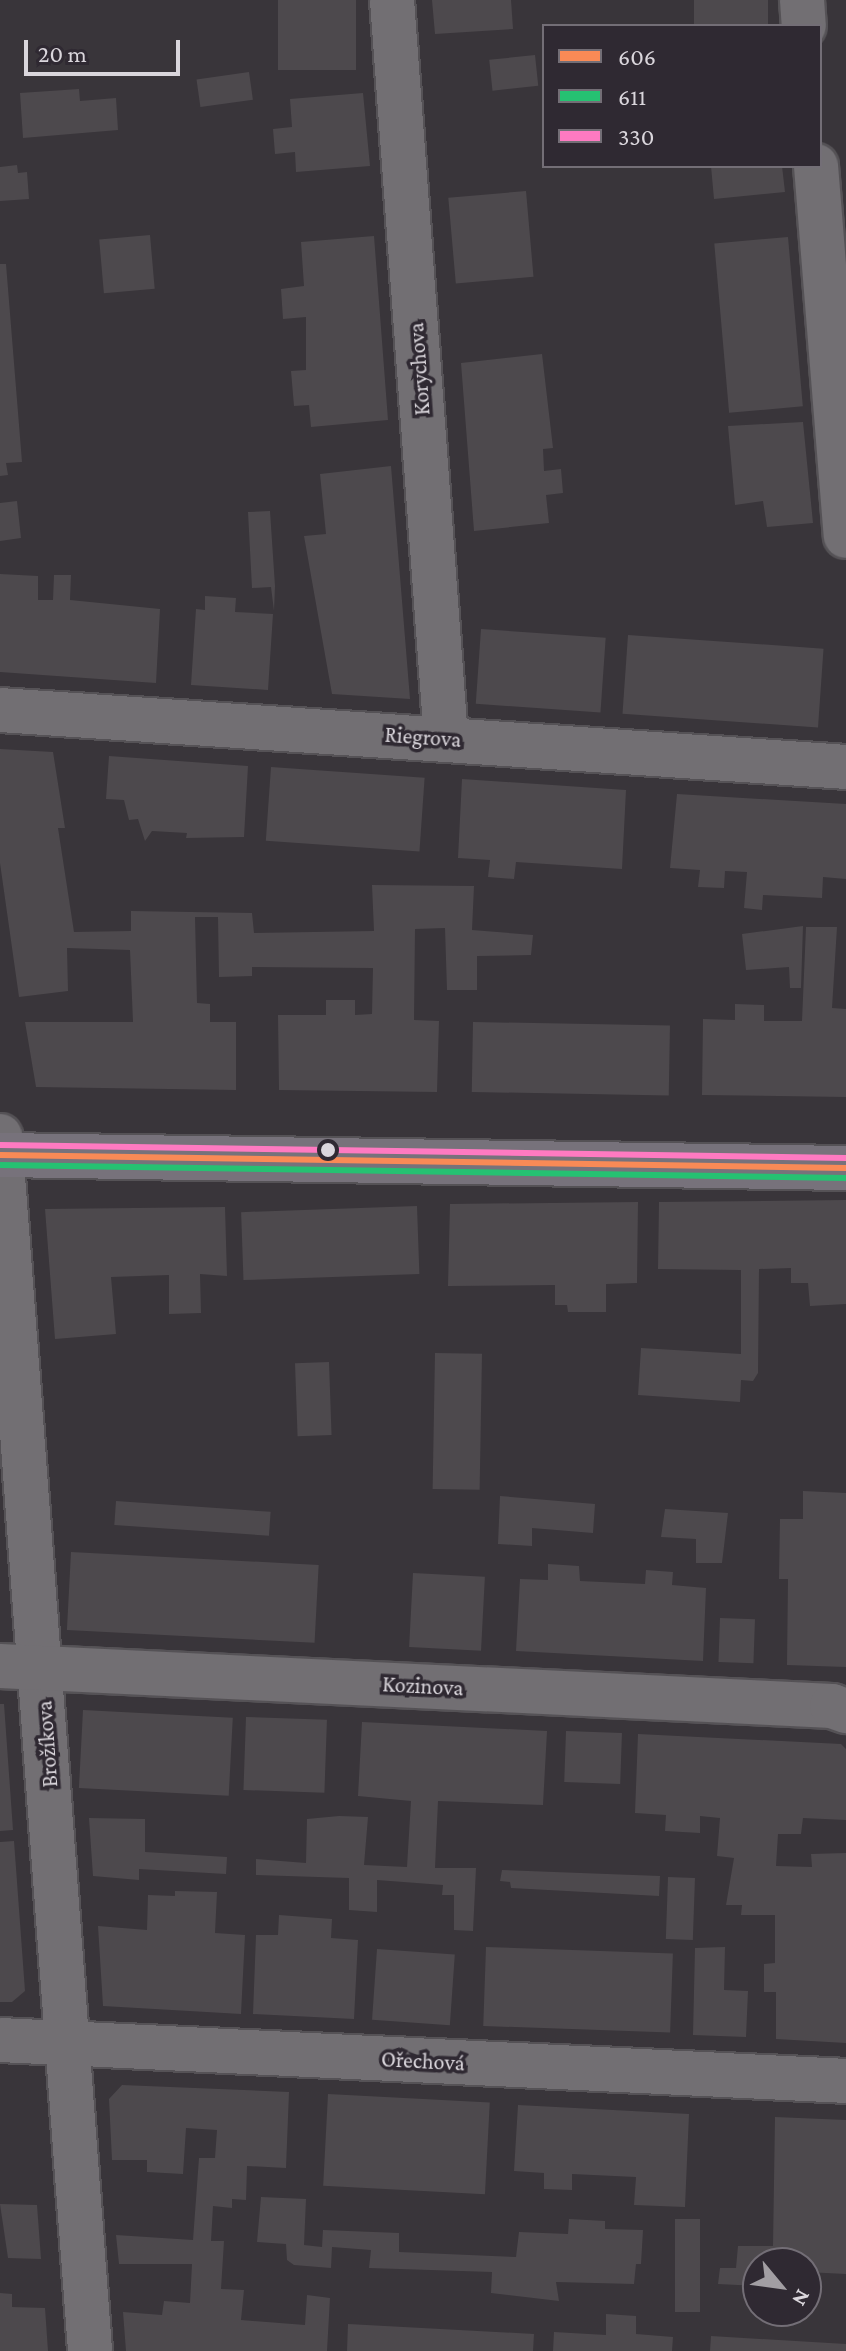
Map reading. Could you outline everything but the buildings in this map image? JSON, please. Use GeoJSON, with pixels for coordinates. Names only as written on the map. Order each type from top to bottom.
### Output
{"type":"FeatureCollection","features":[{"type":"Feature","properties":{"kind":"main road"},"geometry":{"type":"LineString","coordinates":[[1,1149],[846,1168]]}},
{"type":"Feature","properties":{"kind":"street","name":"Korychova"},"geometry":{"type":"LineString","coordinates":[[392,0],[446,738]]}},
{"type":"Feature","properties":{"kind":"street"},"geometry":{"type":"LineString","coordinates":[[802,0],[804,24]]}},
{"type":"Feature","properties":{"kind":"street"},"geometry":{"type":"LineString","coordinates":[[816,168],[846,536]]}},
{"type":"Feature","properties":{"kind":"street","name":"Riegrova"},"geometry":{"type":"LineString","coordinates":[[0,710],[846,767]]}},
{"type":"Feature","properties":{"kind":"street","name":"Brožíkova"},"geometry":{"type":"LineString","coordinates":[[1,1149],[21,1667],[69,2045],[90,2351]]}},
{"type":"Feature","properties":{"kind":"street","name":"Kozinova"},"geometry":{"type":"LineString","coordinates":[[21,1667],[832,1706],[846,1711]]}},
{"type":"Feature","properties":{"kind":"street","name":"Ořechová"},"geometry":{"type":"LineString","coordinates":[[0,2040],[846,2081]]}},
{"type":"Feature","properties":{"kind":"transit line","name":"330"},"geometry":{"type":"LineString","coordinates":[[0,1145],[846,1158]]}},
{"type":"Feature","properties":{"kind":"transit line","name":"606"},"geometry":{"type":"LineString","coordinates":[[0,1155],[846,1168]]}},
{"type":"Feature","properties":{"kind":"transit line","name":"611"},"geometry":{"type":"LineString","coordinates":[[0,1165],[846,1178]]}}]}
